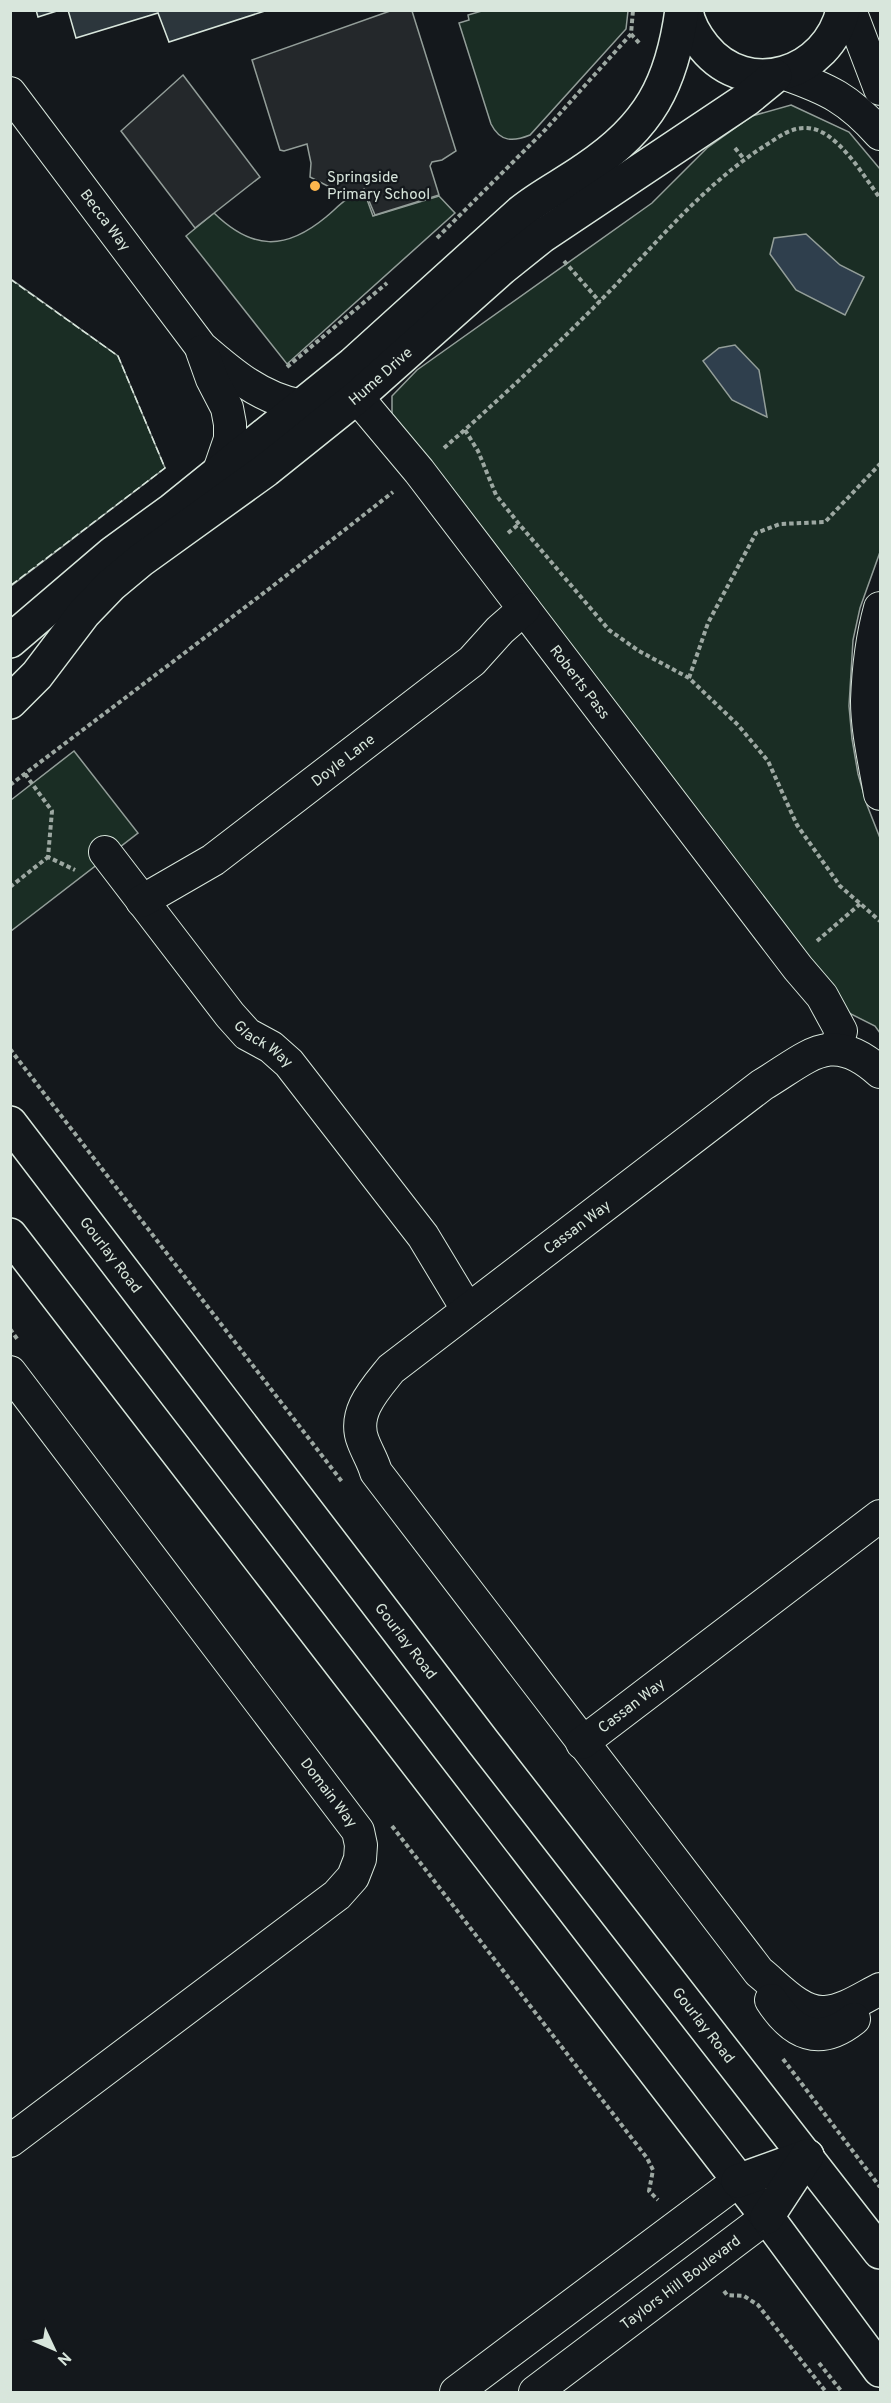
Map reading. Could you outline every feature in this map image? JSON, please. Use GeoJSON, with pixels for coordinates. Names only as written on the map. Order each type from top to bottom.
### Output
{"type":"FeatureCollection","features":[{"type":"Feature","properties":{"kind":"main road"},"geometry":{"type":"LineString","coordinates":[[684,10],[695,36],[710,54],[729,68],[752,75],[780,75]]}},
{"type":"Feature","properties":{"kind":"main road","name":"Hume Drive"},"geometry":{"type":"LineString","coordinates":[[10,641],[113,553],[172,510],[302,406],[395,327],[538,198],[586,170],[626,137],[654,104],[668,74],[684,10]]}},
{"type":"Feature","properties":{"kind":"main road","name":"Hume Drive"},"geometry":{"type":"LineString","coordinates":[[10,702],[38,675],[84,613],[111,585],[141,560],[266,470],[357,397],[502,268],[542,236],[780,75],[808,63],[827,47],[840,25],[843,10]]}},
{"type":"Feature","properties":{"kind":"main road","name":"Gourlay Road"},"geometry":{"type":"LineString","coordinates":[[10,1123],[484,1743],[880,2252]]}},
{"type":"Feature","properties":{"kind":"main road"},"geometry":{"type":"LineString","coordinates":[[10,1235],[767,2217],[880,2370]]}},
{"type":"Feature","properties":{"kind":"main road"},"geometry":{"type":"LineString","coordinates":[[738,2181],[807,2156]]}},
{"type":"Feature","properties":{"kind":"main road","name":"Taylors Hill Boulevard"},"geometry":{"type":"LineString","coordinates":[[767,2217],[807,2156]]}},
{"type":"Feature","properties":{"kind":"street"},"geometry":{"type":"LineString","coordinates":[[850,10],[880,89]]}},
{"type":"Feature","properties":{"kind":"street"},"geometry":{"type":"LineString","coordinates":[[780,75],[821,86],[862,114],[880,134]]}},
{"type":"Feature","properties":{"kind":"street","name":"Becca Way"},"geometry":{"type":"LineString","coordinates":[[10,93],[201,347],[228,371],[265,395],[283,403],[302,406]]}},
{"type":"Feature","properties":{"kind":"street","name":"Becca Way"},"geometry":{"type":"LineString","coordinates":[[201,347],[212,379],[227,408],[230,424],[230,439],[219,471]]}},
{"type":"Feature","properties":{"kind":"street","name":"Roberts Pass"},"geometry":{"type":"LineString","coordinates":[[357,397],[419,471],[796,965],[834,1038]]}},
{"type":"Feature","properties":{"kind":"street"},"geometry":{"type":"LineString","coordinates":[[880,608],[875,627],[867,702],[880,794]]}},
{"type":"Feature","properties":{"kind":"street","name":"Doyle Lane"},"geometry":{"type":"LineString","coordinates":[[149,909],[472,661],[500,630],[531,617]]}},
{"type":"Feature","properties":{"kind":"street","name":"Glack Way"},"geometry":{"type":"LineString","coordinates":[[105,852],[230,1016],[247,1034],[271,1047],[290,1063],[476,1303]]}},
{"type":"Feature","properties":{"kind":"street"},"geometry":{"type":"LineString","coordinates":[[880,1053],[863,1035],[847,1030],[834,1038],[865,1058],[880,1072]]}},
{"type":"Feature","properties":{"kind":"street","name":"Cassan Way"},"geometry":{"type":"LineString","coordinates":[[834,1038],[813,1037],[762,1085],[392,1369],[365,1405],[359,1421],[362,1440],[376,1472],[759,1972],[808,2010],[825,2012],[843,2007],[880,1990]]}},
{"type":"Feature","properties":{"kind":"street","name":"Domain Way"},"geometry":{"type":"LineString","coordinates":[[10,2142],[337,1895],[353,1877],[360,1859],[362,1845],[358,1831],[18,1360]]}},
{"type":"Feature","properties":{"kind":"street","name":"Cassan Way"},"geometry":{"type":"LineString","coordinates":[[582,1743],[880,1516]]}},
{"type":"Feature","properties":{"kind":"street"},"geometry":{"type":"LineString","coordinates":[[456,2392],[738,2181]]}},
{"type":"Feature","properties":{"kind":"street","name":"Taylors Hill Boulevard"},"geometry":{"type":"LineString","coordinates":[[535,2392],[767,2217]]}},
{"type":"Feature","properties":{"kind":"path"},"geometry":{"type":"LineString","coordinates":[[494,181],[546,129],[631,34],[633,10]]}},
{"type":"Feature","properties":{"kind":"path"},"geometry":{"type":"LineString","coordinates":[[10,785],[269,589],[419,471],[600,302],[706,190],[744,159],[793,129],[806,128],[826,134],[849,157],[880,198]]}},
{"type":"Feature","properties":{"kind":"path"},"geometry":{"type":"LineString","coordinates":[[465,430],[478,451],[496,495],[609,630],[639,651],[689,678],[738,725],[768,761],[797,825],[840,886],[880,921]]}},
{"type":"Feature","properties":{"kind":"path"},"geometry":{"type":"LineString","coordinates":[[689,678],[708,623],[756,534],[780,524],[825,522],[880,464]]}},
{"type":"Feature","properties":{"kind":"path"},"geometry":{"type":"LineString","coordinates":[[10,886],[48,857],[52,811],[25,774]]}},
{"type":"Feature","properties":{"kind":"path"},"geometry":{"type":"LineString","coordinates":[[48,857],[79,872]]}},
{"type":"Feature","properties":{"kind":"path"},"geometry":{"type":"LineString","coordinates":[[796,965],[860,904]]}},
{"type":"Feature","properties":{"kind":"path"},"geometry":{"type":"LineString","coordinates":[[10,1329],[18,1360]]}},
{"type":"Feature","properties":{"kind":"path"},"geometry":{"type":"LineString","coordinates":[[386,1818],[647,2158],[653,2170],[649,2191],[677,2227]]}},
{"type":"Feature","properties":{"kind":"path"},"geometry":{"type":"LineString","coordinates":[[704,2265],[727,2295],[744,2296],[758,2305],[826,2392]]}},
{"type":"Feature","properties":{"kind":"path"},"geometry":{"type":"LineString","coordinates":[[819,2363],[842,2392]]}},
{"type":"Feature","properties":{"kind":"green space"},"geometry":{"type":"Polygon","coordinates":[[[482,11],[628,11],[626,29],[530,135],[508,139],[499,134],[491,124],[459,23],[469,20],[468,15],[482,11]]]}},
{"type":"Feature","properties":{"kind":"green space"},"geometry":{"type":"Polygon","coordinates":[[[791,105],[849,132],[880,169],[880,552],[860,608],[853,640],[849,706],[858,774],[880,838],[880,1033],[875,1026],[841,1009],[816,966],[392,414],[392,396],[417,370],[652,203],[707,148],[752,116],[791,105]]]}},
{"type":"Feature","properties":{"kind":"green space"},"geometry":{"type":"Polygon","coordinates":[[[364,191],[373,216],[439,196],[455,213],[287,364],[186,236],[214,213],[242,234],[269,242],[283,240],[297,236],[311,228],[348,198],[364,191]]]}},
{"type":"Feature","properties":{"kind":"green space"},"geometry":{"type":"Polygon","coordinates":[[[11,279],[118,356],[165,468],[11,586],[11,279]]]}},
{"type":"Feature","properties":{"kind":"green space"},"geometry":{"type":"Polygon","coordinates":[[[74,751],[138,833],[11,931],[11,800],[74,751]]]}},
{"type":"Feature","properties":{"kind":"shaded area"},"geometry":{"type":"Polygon","coordinates":[[[390,11],[412,11],[456,151],[442,160],[432,162],[430,166],[439,195],[375,215],[364,189],[349,197],[310,177],[311,163],[307,144],[284,151],[280,150],[252,60],[390,11]]]}},
{"type":"Feature","properties":{"kind":"shaded area"},"geometry":{"type":"Polygon","coordinates":[[[183,75],[260,177],[195,228],[121,131],[183,75]]]}},
{"type":"Feature","properties":{"kind":"water"},"geometry":{"type":"Polygon","coordinates":[[[806,234],[840,265],[864,277],[845,315],[796,290],[770,254],[774,238],[806,234]]]}},
{"type":"Feature","properties":{"kind":"water"},"geometry":{"type":"Polygon","coordinates":[[[735,345],[759,370],[767,417],[732,400],[703,361],[719,348],[735,345]]]}},
{"type":"Feature","properties":{"kind":"building"},"geometry":{"type":"Polygon","coordinates":[[[36,10],[60,10],[38,17],[36,10]]]}},
{"type":"Feature","properties":{"kind":"building"},"geometry":{"type":"Polygon","coordinates":[[[68,10],[268,10],[169,42],[158,13],[76,38],[68,10]]]}},
{"type":"Feature","properties":{"kind":"fence"},"geometry":{"type":"LineString","coordinates":[[10,279],[118,356],[165,468],[10,586]]}},
{"type":"Feature","properties":{"kind":"place","name":"Springside Primary School"},"geometry":{"type":"Point","coordinates":[315,186]}}]}
